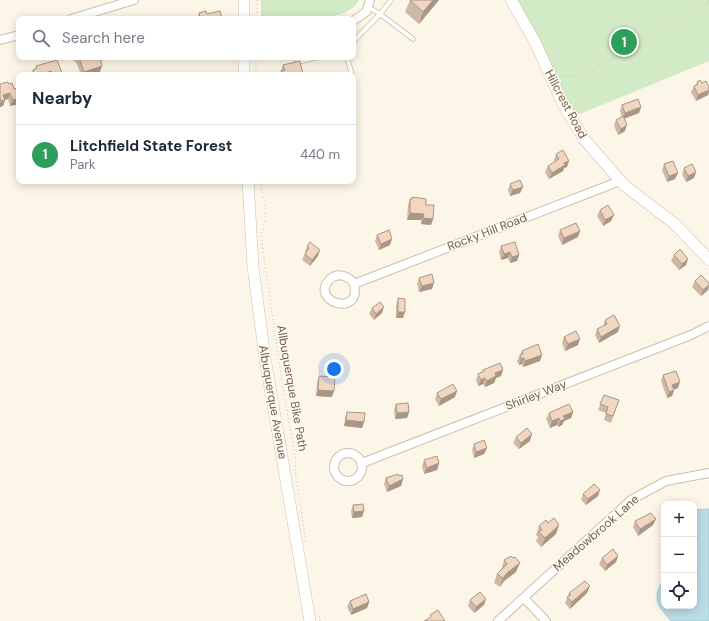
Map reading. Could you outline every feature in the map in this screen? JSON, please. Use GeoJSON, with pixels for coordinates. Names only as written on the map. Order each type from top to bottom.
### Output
{"type":"FeatureCollection","features":[{"type":"Feature","properties":{"kind":"street"},"geometry":{"type":"LineString","coordinates":[[81,16],[134,0]]}},
{"type":"Feature","properties":{"kind":"street"},"geometry":{"type":"LineString","coordinates":[[244,0],[244,16]]}},
{"type":"Feature","properties":{"kind":"street","name":"Hillcrest Road"},"geometry":{"type":"LineString","coordinates":[[511,0],[535,42],[564,106],[579,131],[599,159],[620,181],[676,224],[709,260]]}},
{"type":"Feature","properties":{"kind":"street"},"geometry":{"type":"LineString","coordinates":[[356,20],[361,17],[369,4]]}},
{"type":"Feature","properties":{"kind":"street"},"geometry":{"type":"LineString","coordinates":[[0,40],[16,36]]}},
{"type":"Feature","properties":{"kind":"street"},"geometry":{"type":"LineString","coordinates":[[244,60],[244,72]]}},
{"type":"Feature","properties":{"kind":"street","name":"Rocky Hill Road"},"geometry":{"type":"LineString","coordinates":[[354,284],[620,181]]}},
{"type":"Feature","properties":{"kind":"street","name":"Albuquerque Avenue"},"geometry":{"type":"LineString","coordinates":[[248,184],[253,267],[265,358],[314,618]]}},
{"type":"Feature","properties":{"kind":"street","name":"Shirley Way"},"geometry":{"type":"LineString","coordinates":[[362,463],[691,335],[709,326]]}},
{"type":"Feature","properties":{"kind":"street","name":"Meadowbrook Lane"},"geometry":{"type":"LineString","coordinates":[[498,621],[619,510],[642,492],[666,481],[709,473]]}},
{"type":"Feature","properties":{"kind":"street"},"geometry":{"type":"LineString","coordinates":[[524,598],[546,621]]}},
{"type":"Feature","properties":{"kind":"lane"},"geometry":{"type":"LineString","coordinates":[[356,39],[391,0]]}},
{"type":"Feature","properties":{"kind":"lane"},"geometry":{"type":"LineString","coordinates":[[369,4],[413,39]]}},
{"type":"Feature","properties":{"kind":"lane"},"geometry":{"type":"LineString","coordinates":[[348,60],[351,72]]}},
{"type":"Feature","properties":{"kind":"path"},"geometry":{"type":"LineString","coordinates":[[256,0],[257,16]]}},
{"type":"Feature","properties":{"kind":"path"},"geometry":{"type":"LineString","coordinates":[[560,77],[575,76],[591,71],[625,52],[643,46],[676,19],[709,2]]}},
{"type":"Feature","properties":{"kind":"path"},"geometry":{"type":"LineString","coordinates":[[256,60],[256,72]]}},
{"type":"Feature","properties":{"kind":"path","name":"Allbuquerque Bike Path"},"geometry":{"type":"LineString","coordinates":[[261,184],[265,206],[265,220],[261,236],[282,382],[296,461],[295,470],[306,547]]}},
{"type":"Feature","properties":{"kind":"path"},"geometry":{"type":"LineString","coordinates":[[314,618],[320,621]]}},
{"type":"Feature","properties":{"kind":"green space"},"geometry":{"type":"Polygon","coordinates":[[[261,0],[359,0],[352,8],[342,14],[333,16],[261,16],[261,0]]]}},
{"type":"Feature","properties":{"kind":"green space"},"geometry":{"type":"Polygon","coordinates":[[[515,0],[709,0],[709,61],[575,116],[515,0]]]}},
{"type":"Feature","properties":{"kind":"water"},"geometry":{"type":"Polygon","coordinates":[[[709,509],[709,621],[671,621],[661,609],[697,609],[697,510],[709,509]]]}},
{"type":"Feature","properties":{"kind":"water"},"geometry":{"type":"Polygon","coordinates":[[[661,583],[661,608],[657,601],[661,583]]]}},
{"type":"Feature","properties":{"kind":"building"},"geometry":{"type":"Polygon","coordinates":[[[410,0],[433,0],[423,12],[410,0]]]}},
{"type":"Feature","properties":{"kind":"building"},"geometry":{"type":"Polygon","coordinates":[[[206,11],[207,14],[220,11],[221,16],[200,16],[199,13],[206,11]]]}},
{"type":"Feature","properties":{"kind":"building"},"geometry":{"type":"Polygon","coordinates":[[[57,60],[62,72],[33,72],[33,70],[37,68],[36,66],[57,60]]]}},
{"type":"Feature","properties":{"kind":"building"},"geometry":{"type":"Polygon","coordinates":[[[80,60],[101,60],[102,66],[84,72],[80,60]]]}},
{"type":"Feature","properties":{"kind":"building"},"geometry":{"type":"Polygon","coordinates":[[[300,61],[302,72],[282,72],[285,70],[283,65],[300,61]]]}},
{"type":"Feature","properties":{"kind":"building"},"geometry":{"type":"Polygon","coordinates":[[[700,80],[702,83],[706,81],[709,90],[698,95],[694,86],[698,84],[697,82],[700,80]]]}},
{"type":"Feature","properties":{"kind":"building"},"geometry":{"type":"Polygon","coordinates":[[[8,82],[9,84],[12,83],[14,89],[16,88],[16,99],[13,100],[10,93],[3,95],[5,100],[1,101],[0,84],[8,82]]]}},
{"type":"Feature","properties":{"kind":"building"},"geometry":{"type":"Polygon","coordinates":[[[638,99],[641,107],[625,113],[622,105],[638,99]]]}},
{"type":"Feature","properties":{"kind":"building"},"geometry":{"type":"Polygon","coordinates":[[[623,116],[627,125],[621,129],[616,120],[623,116]]]}},
{"type":"Feature","properties":{"kind":"building"},"geometry":{"type":"Polygon","coordinates":[[[563,150],[569,161],[564,163],[565,165],[552,173],[548,166],[559,159],[556,154],[563,150]]]}},
{"type":"Feature","properties":{"kind":"building"},"geometry":{"type":"Polygon","coordinates":[[[673,161],[678,173],[669,176],[664,164],[673,161]]]}},
{"type":"Feature","properties":{"kind":"building"},"geometry":{"type":"Polygon","coordinates":[[[692,164],[696,172],[688,176],[684,168],[692,164]]]}},
{"type":"Feature","properties":{"kind":"building"},"geometry":{"type":"Polygon","coordinates":[[[520,180],[523,187],[513,190],[510,184],[520,180]]]}},
{"type":"Feature","properties":{"kind":"building"},"geometry":{"type":"Polygon","coordinates":[[[412,197],[426,199],[426,205],[434,205],[433,219],[423,218],[424,214],[410,213],[410,199],[412,199],[412,197]]]}},
{"type":"Feature","properties":{"kind":"building"},"geometry":{"type":"Polygon","coordinates":[[[608,205],[614,215],[605,220],[600,210],[608,205]]]}},
{"type":"Feature","properties":{"kind":"building"},"geometry":{"type":"Polygon","coordinates":[[[576,223],[580,231],[564,238],[560,230],[576,223]]]}},
{"type":"Feature","properties":{"kind":"building"},"geometry":{"type":"Polygon","coordinates":[[[389,230],[392,239],[381,244],[377,235],[389,230]]]}},
{"type":"Feature","properties":{"kind":"building"},"geometry":{"type":"Polygon","coordinates":[[[310,242],[320,250],[312,260],[305,254],[309,248],[307,246],[310,242]]]}},
{"type":"Feature","properties":{"kind":"building"},"geometry":{"type":"Polygon","coordinates":[[[515,242],[519,255],[512,257],[510,252],[504,254],[501,246],[515,242]]]}},
{"type":"Feature","properties":{"kind":"building"},"geometry":{"type":"Polygon","coordinates":[[[680,249],[688,259],[682,264],[674,255],[680,249]]]}},
{"type":"Feature","properties":{"kind":"building"},"geometry":{"type":"Polygon","coordinates":[[[432,274],[434,283],[422,286],[419,278],[432,274]]]}},
{"type":"Feature","properties":{"kind":"building"},"geometry":{"type":"Polygon","coordinates":[[[701,275],[709,283],[709,285],[703,290],[695,281],[701,275]]]}},
{"type":"Feature","properties":{"kind":"building"},"geometry":{"type":"Polygon","coordinates":[[[398,298],[405,299],[405,312],[398,312],[398,298]]]}},
{"type":"Feature","properties":{"kind":"building"},"geometry":{"type":"Polygon","coordinates":[[[380,302],[384,307],[376,314],[372,308],[380,302]]]}},
{"type":"Feature","properties":{"kind":"building"},"geometry":{"type":"Polygon","coordinates":[[[614,315],[620,326],[601,337],[597,329],[607,324],[605,320],[614,315]]]}},
{"type":"Feature","properties":{"kind":"building"},"geometry":{"type":"Polygon","coordinates":[[[576,331],[580,339],[568,344],[564,337],[576,331]]]}},
{"type":"Feature","properties":{"kind":"building"},"geometry":{"type":"Polygon","coordinates":[[[538,344],[542,355],[525,361],[524,358],[521,359],[520,355],[523,354],[522,351],[538,344]]]}},
{"type":"Feature","properties":{"kind":"building"},"geometry":{"type":"Polygon","coordinates":[[[500,363],[503,370],[495,373],[496,376],[487,381],[485,378],[481,380],[478,374],[484,371],[483,370],[500,363]]]}},
{"type":"Feature","properties":{"kind":"building"},"geometry":{"type":"Polygon","coordinates":[[[676,371],[680,382],[672,385],[674,390],[669,392],[663,375],[676,371]]]}},
{"type":"Feature","properties":{"kind":"building"},"geometry":{"type":"Polygon","coordinates":[[[319,376],[335,377],[334,391],[318,390],[319,376]]]}},
{"type":"Feature","properties":{"kind":"building"},"geometry":{"type":"Polygon","coordinates":[[[453,384],[457,391],[441,399],[437,393],[453,384]]]}},
{"type":"Feature","properties":{"kind":"building"},"geometry":{"type":"Polygon","coordinates":[[[604,395],[619,400],[613,416],[606,414],[608,407],[600,404],[604,395]]]}},
{"type":"Feature","properties":{"kind":"building"},"geometry":{"type":"Polygon","coordinates":[[[408,403],[409,412],[397,413],[396,404],[408,403]]]}},
{"type":"Feature","properties":{"kind":"building"},"geometry":{"type":"Polygon","coordinates":[[[569,404],[573,412],[563,416],[565,419],[560,421],[559,418],[552,421],[549,413],[569,404]]]}},
{"type":"Feature","properties":{"kind":"building"},"geometry":{"type":"Polygon","coordinates":[[[347,412],[365,413],[364,422],[346,420],[347,412]]]}},
{"type":"Feature","properties":{"kind":"building"},"geometry":{"type":"Polygon","coordinates":[[[527,428],[532,434],[521,443],[516,437],[527,428]]]}},
{"type":"Feature","properties":{"kind":"building"},"geometry":{"type":"Polygon","coordinates":[[[484,440],[487,448],[476,452],[474,444],[484,440]]]}},
{"type":"Feature","properties":{"kind":"building"},"geometry":{"type":"Polygon","coordinates":[[[437,456],[439,463],[427,468],[424,460],[437,456]]]}},
{"type":"Feature","properties":{"kind":"building"},"geometry":{"type":"Polygon","coordinates":[[[398,474],[399,476],[402,475],[403,479],[389,486],[386,478],[398,474]]]}},
{"type":"Feature","properties":{"kind":"building"},"geometry":{"type":"Polygon","coordinates":[[[594,484],[600,490],[588,499],[583,494],[594,484]]]}},
{"type":"Feature","properties":{"kind":"building"},"geometry":{"type":"Polygon","coordinates":[[[363,504],[364,511],[354,512],[353,505],[363,504]]]}},
{"type":"Feature","properties":{"kind":"building"},"geometry":{"type":"Polygon","coordinates":[[[651,513],[656,519],[640,529],[635,521],[651,513]]]}},
{"type":"Feature","properties":{"kind":"building"},"geometry":{"type":"Polygon","coordinates":[[[554,518],[559,525],[545,538],[539,532],[542,530],[539,526],[546,520],[548,523],[554,518]]]}},
{"type":"Feature","properties":{"kind":"building"},"geometry":{"type":"Polygon","coordinates":[[[613,549],[618,556],[607,565],[602,558],[613,549]]]}},
{"type":"Feature","properties":{"kind":"building"},"geometry":{"type":"Polygon","coordinates":[[[511,556],[513,558],[515,557],[520,563],[503,578],[497,574],[507,564],[504,560],[511,556]]]}},
{"type":"Feature","properties":{"kind":"building"},"geometry":{"type":"Polygon","coordinates":[[[585,581],[590,586],[572,602],[567,597],[571,595],[569,593],[585,581]]]}},
{"type":"Feature","properties":{"kind":"building"},"geometry":{"type":"Polygon","coordinates":[[[480,592],[486,599],[476,607],[470,600],[480,592]]]}},
{"type":"Feature","properties":{"kind":"building"},"geometry":{"type":"Polygon","coordinates":[[[366,594],[369,602],[353,609],[350,601],[366,594]]]}},
{"type":"Feature","properties":{"kind":"building"},"geometry":{"type":"Polygon","coordinates":[[[438,610],[445,621],[424,621],[431,617],[430,615],[438,610]]]}},
{"type":"Feature","properties":{"kind":"place","name":"Litchfield State Forest"},"geometry":{"type":"Point","coordinates":[624,42]}}]}
